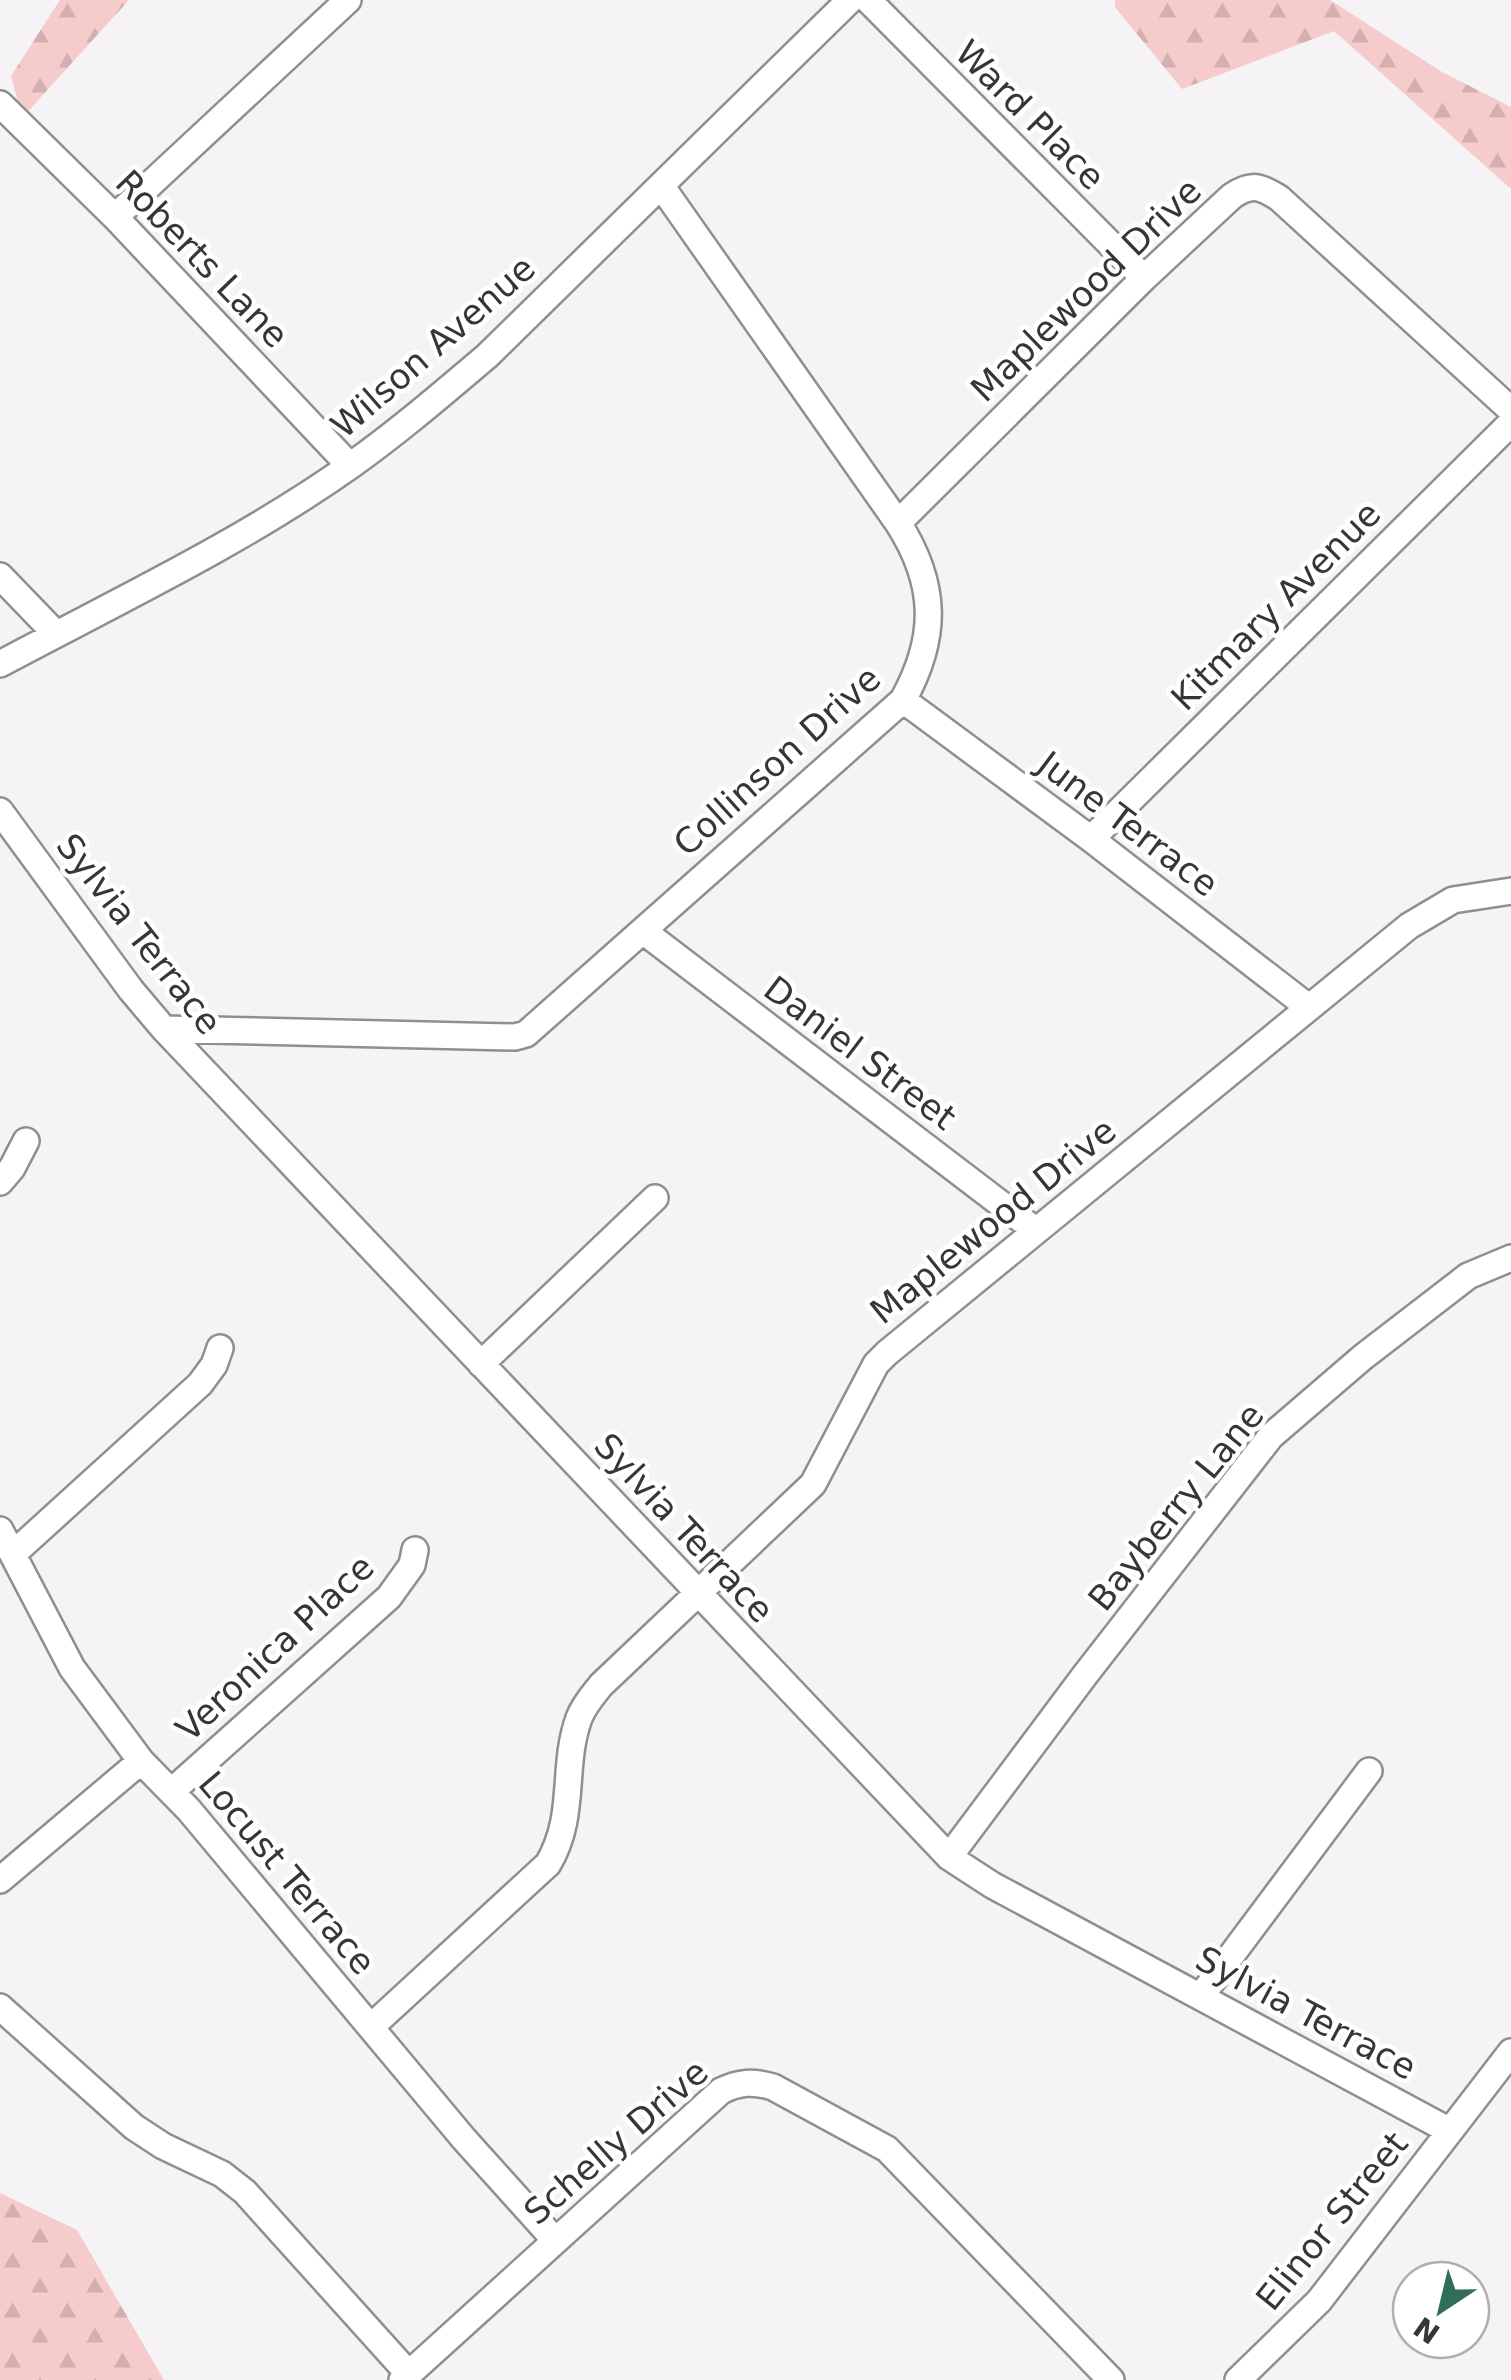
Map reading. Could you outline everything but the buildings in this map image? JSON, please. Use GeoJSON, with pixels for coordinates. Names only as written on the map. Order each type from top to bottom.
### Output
{"type":"FeatureCollection","features":[{"type":"Feature","properties":{"kind":"street"},"geometry":{"type":"LineString","coordinates":[[115,217],[348,0]]}},
{"type":"Feature","properties":{"kind":"street","name":"Wilson Avenue"},"geometry":{"type":"LineString","coordinates":[[0,664],[242,534],[350,466],[487,356],[850,0]]}},
{"type":"Feature","properties":{"kind":"street","name":"Ward Place"},"geometry":{"type":"LineString","coordinates":[[868,0],[1144,278]]}},
{"type":"Feature","properties":{"kind":"street","name":"Roberts Lane"},"geometry":{"type":"LineString","coordinates":[[0,104],[115,217],[350,466]]}},
{"type":"Feature","properties":{"kind":"street","name":"Maplewood Drive"},"geometry":{"type":"LineString","coordinates":[[898,524],[1144,278],[1247,186],[1262,187],[1279,198],[1511,410]]}},
{"type":"Feature","properties":{"kind":"street","name":"Collinson Drive"},"geometry":{"type":"LineString","coordinates":[[164,1030],[516,1038],[526,1034],[903,700],[923,654],[929,622],[928,594],[920,561],[662,187]]}},
{"type":"Feature","properties":{"kind":"street","name":"Kitmary Avenue"},"geometry":{"type":"LineString","coordinates":[[1091,839],[1511,423]]}},
{"type":"Feature","properties":{"kind":"street"},"geometry":{"type":"LineString","coordinates":[[0,576],[56,634]]}},
{"type":"Feature","properties":{"kind":"street","name":"June Terrace"},"geometry":{"type":"LineString","coordinates":[[903,700],[1308,1006]]}},
{"type":"Feature","properties":{"kind":"street","name":"Sylvia Terrace"},"geometry":{"type":"LineString","coordinates":[[0,810],[164,1030],[949,1857],[992,1885],[1450,2131]]}},
{"type":"Feature","properties":{"kind":"street","name":"Maplewood Drive"},"geometry":{"type":"LineString","coordinates":[[372,2026],[548,1864],[562,1837],[574,1740],[586,1704],[601,1685],[813,1484],[876,1364],[1408,926],[1440,906],[1477,894],[1511,891]]}},
{"type":"Feature","properties":{"kind":"street","name":"Daniel Street"},"geometry":{"type":"LineString","coordinates":[[643,932],[1035,1230]]}},
{"type":"Feature","properties":{"kind":"street"},"geometry":{"type":"LineString","coordinates":[[0,1182],[26,1141]]}},
{"type":"Feature","properties":{"kind":"street"},"geometry":{"type":"LineString","coordinates":[[481,1364],[655,1198]]}},
{"type":"Feature","properties":{"kind":"street","name":"Bayberry Lane"},"geometry":{"type":"LineString","coordinates":[[949,1857],[1271,1436],[1468,1276],[1511,1258]]}},
{"type":"Feature","properties":{"kind":"street"},"geometry":{"type":"LineString","coordinates":[[13,1554],[200,1384],[214,1366],[220,1348]]}},
{"type":"Feature","properties":{"kind":"street","name":"Locust Terrace"},"geometry":{"type":"LineString","coordinates":[[0,1530],[72,1668],[141,1761],[172,1791],[464,2139],[554,2239]]}},
{"type":"Feature","properties":{"kind":"street","name":"Veronica Place"},"geometry":{"type":"LineString","coordinates":[[172,1791],[389,1596],[412,1565],[415,1550]]}},
{"type":"Feature","properties":{"kind":"street"},"geometry":{"type":"LineString","coordinates":[[0,1880],[141,1761]]}},
{"type":"Feature","properties":{"kind":"street"},"geometry":{"type":"LineString","coordinates":[[1201,1996],[1369,1771]]}},
{"type":"Feature","properties":{"kind":"street"},"geometry":{"type":"LineString","coordinates":[[0,2006],[134,2127],[163,2146],[222,2174],[245,2192],[405,2377]]}},
{"type":"Feature","properties":{"kind":"street","name":"Elinor Street"},"geometry":{"type":"LineString","coordinates":[[1238,2380],[1319,2302],[1511,2052]]}},
{"type":"Feature","properties":{"kind":"street","name":"Schelly Drive"},"geometry":{"type":"LineString","coordinates":[[405,2377],[721,2091],[738,2083],[761,2083],[888,2149],[1111,2380]]}},
{"type":"Feature","properties":{"kind":"green space"},"geometry":{"type":"Polygon","coordinates":[[[60,0],[129,0],[22,118],[11,76],[60,0]]]}},
{"type":"Feature","properties":{"kind":"green space"},"geometry":{"type":"Polygon","coordinates":[[[1115,0],[1330,0],[1442,72],[1511,107],[1511,189],[1334,31],[1182,89],[1115,7],[1115,0]]]}},
{"type":"Feature","properties":{"kind":"green space"},"geometry":{"type":"Polygon","coordinates":[[[0,2193],[77,2230],[164,2380],[0,2380],[0,2193]]]}}]}
